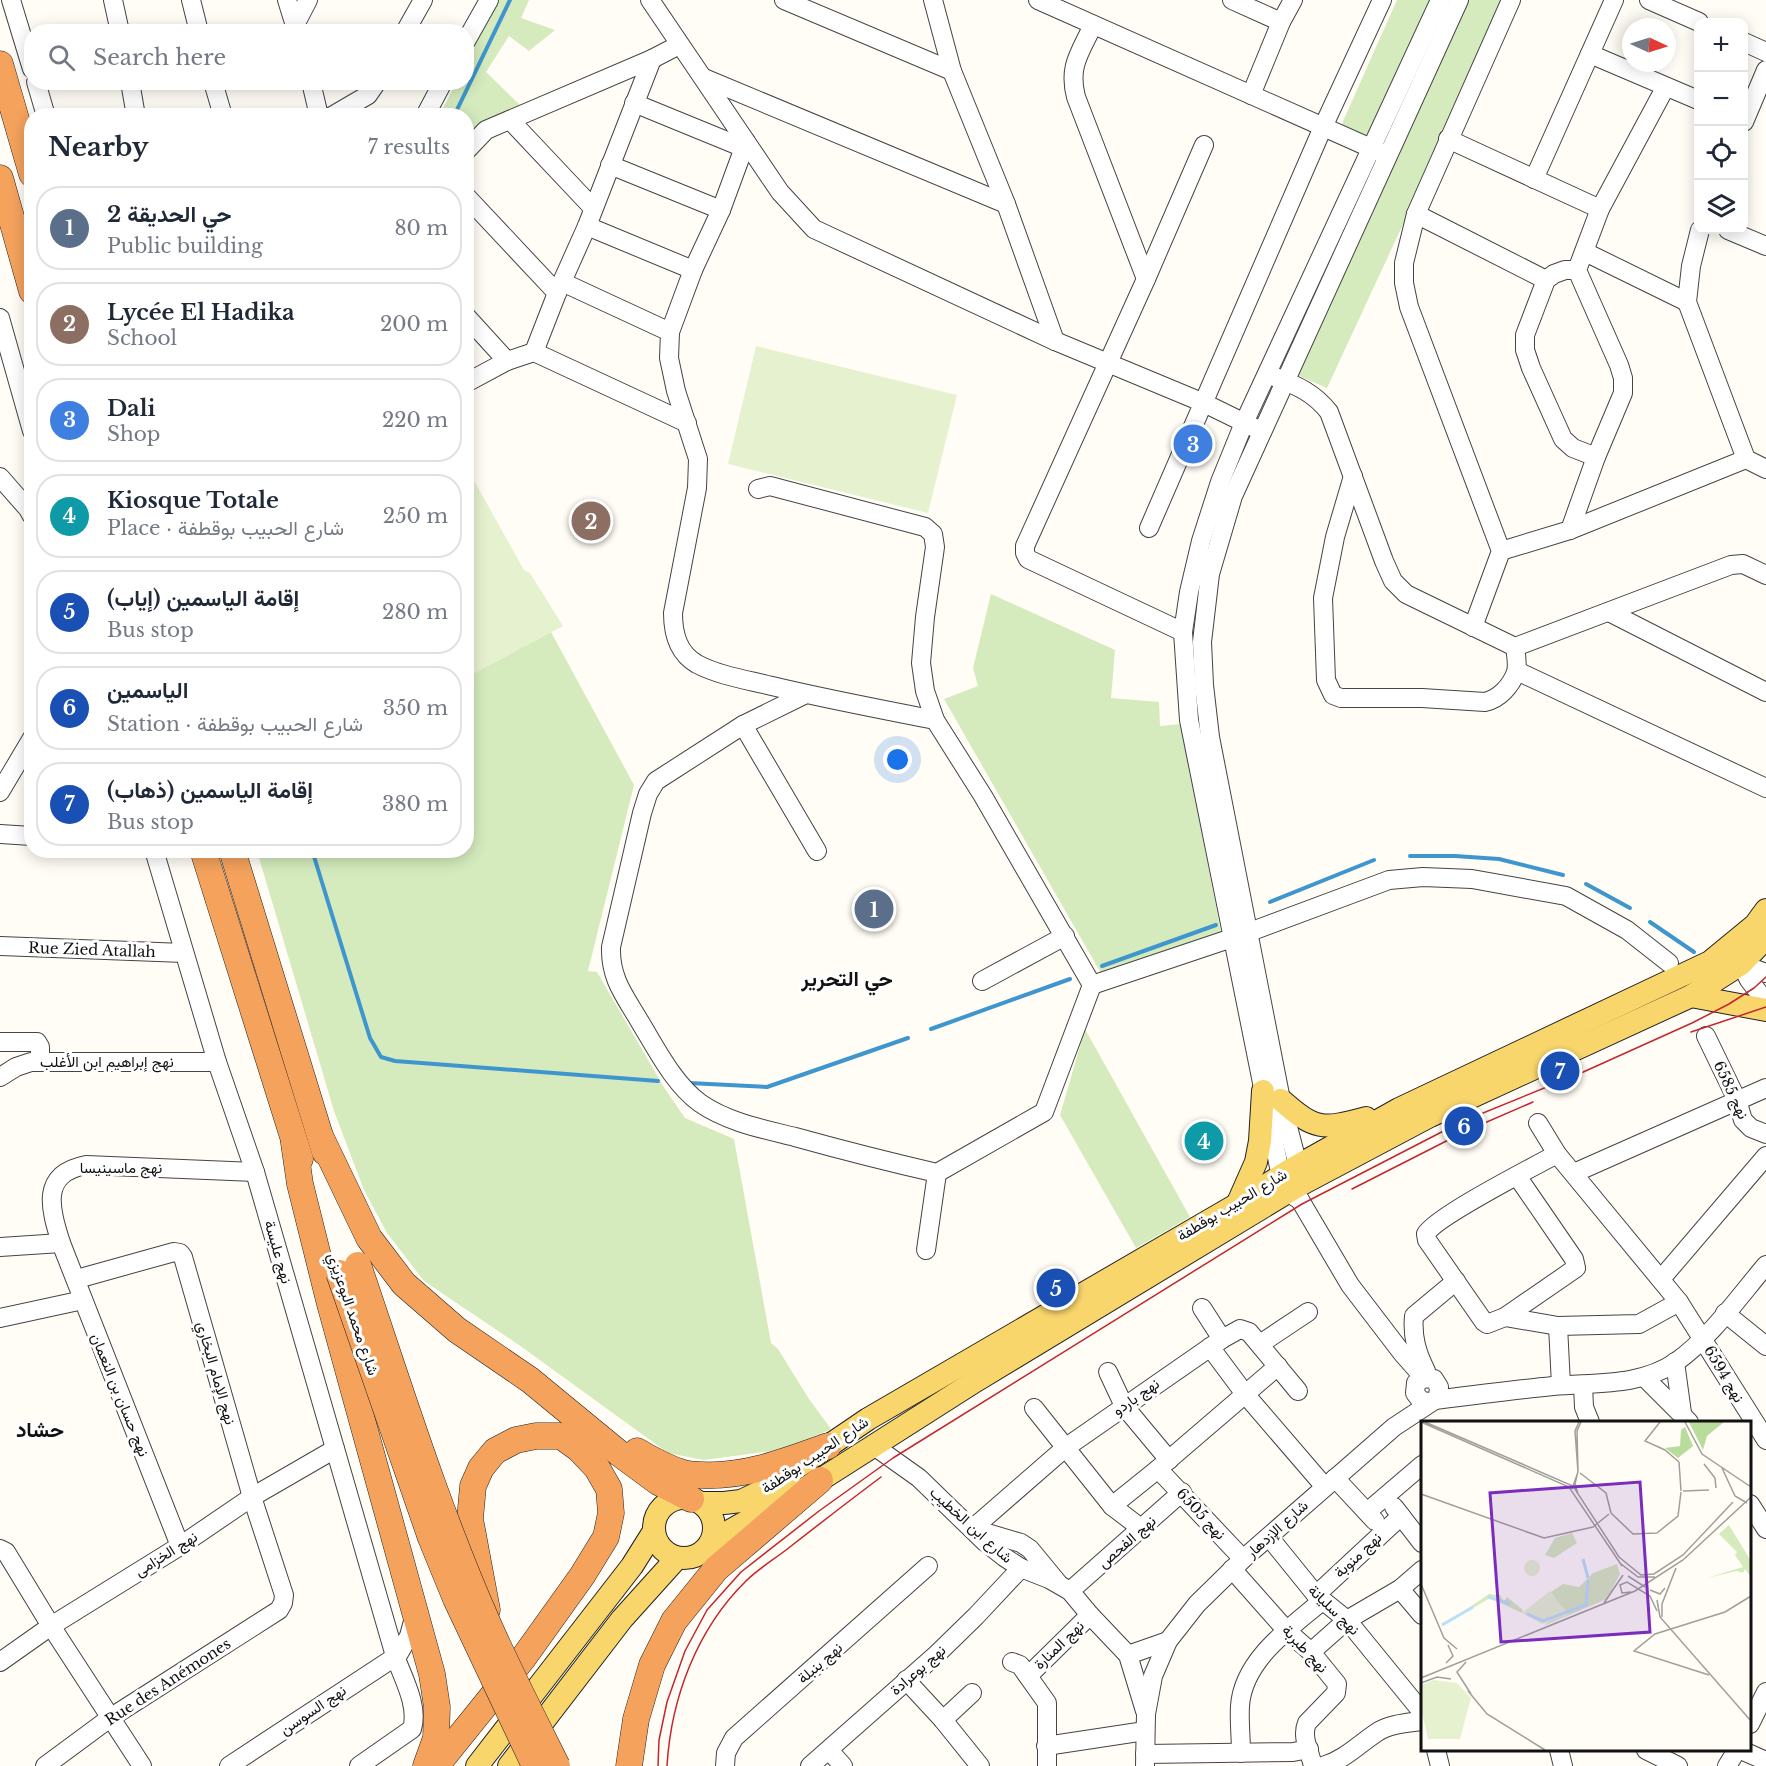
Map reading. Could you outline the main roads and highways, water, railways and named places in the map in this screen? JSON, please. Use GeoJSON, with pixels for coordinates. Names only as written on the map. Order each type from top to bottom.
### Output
{"type":"FeatureCollection","features":[{"type":"Feature","properties":{"kind":"highway"},"geometry":{"type":"LineString","coordinates":[[0,64],[24,146]]}},
{"type":"Feature","properties":{"kind":"highway"},"geometry":{"type":"LineString","coordinates":[[0,178],[24,263]]}},
{"type":"Feature","properties":{"kind":"highway","name":"شارع محمد البوعزيزي"},"geometry":{"type":"LineString","coordinates":[[205,858],[294,1143],[349,1269],[489,1625],[557,1766]]}},
{"type":"Feature","properties":{"kind":"highway","name":"شارع محمد البوعزيزي"},"geometry":{"type":"LineString","coordinates":[[234,858],[321,1138],[349,1269],[435,1548],[478,1648],[536,1766]]}},
{"type":"Feature","properties":{"kind":"highway"},"geometry":{"type":"LineString","coordinates":[[321,1138],[369,1238],[404,1284],[457,1330],[530,1380],[658,1482],[696,1501]]}},
{"type":"Feature","properties":{"kind":"highway"},"geometry":{"type":"LineString","coordinates":[[294,1143],[300,1184],[327,1293],[432,1674],[437,1707],[436,1738],[426,1766]]}},
{"type":"Feature","properties":{"kind":"highway"},"geometry":{"type":"LineString","coordinates":[[571,1412],[653,1461],[685,1474],[744,1473],[778,1464],[828,1446]]}},
{"type":"Feature","properties":{"kind":"highway"},"geometry":{"type":"LineString","coordinates":[[436,1766],[530,1648],[582,1576],[606,1538],[611,1513],[609,1489],[597,1468],[579,1449],[561,1436],[536,1436],[516,1440],[495,1451],[481,1468],[473,1486],[470,1519],[489,1625]]}},
{"type":"Feature","properties":{"kind":"highway"},"geometry":{"type":"LineString","coordinates":[[629,1766],[636,1719],[649,1675],[674,1622],[716,1569],[820,1480]]}},
{"type":"Feature","properties":{"kind":"main road","name":"شارع الحبيب بوقطفة"},"geometry":{"type":"LineString","coordinates":[[712,1540],[820,1480],[1294,1184],[1399,1109],[1710,962],[1755,925],[1766,910]]}},
{"type":"Feature","properties":{"kind":"main road"},"geometry":{"type":"LineString","coordinates":[[1710,962],[1741,964],[1743,936]]}},
{"type":"Feature","properties":{"kind":"main road","name":"شارع الحبيب بوقطفة"},"geometry":{"type":"LineString","coordinates":[[696,1501],[724,1503],[741,1501],[762,1491],[868,1419],[1236,1205],[1294,1184],[1430,1116],[1691,996],[1741,964],[1766,938]]}},
{"type":"Feature","properties":{"kind":"main road"},"geometry":{"type":"LineString","coordinates":[[1691,996],[1766,1010]]}},
{"type":"Feature","properties":{"kind":"main road"},"geometry":{"type":"LineString","coordinates":[[1236,1205],[1256,1162],[1272,1095],[1310,1123],[1322,1126],[1338,1126],[1399,1109]]}},
{"type":"Feature","properties":{"kind":"main road"},"geometry":{"type":"LineString","coordinates":[[477,1766],[632,1566],[654,1531],[658,1513],[664,1505],[672,1500],[696,1501],[712,1516],[714,1532],[706,1549],[698,1555],[677,1558],[662,1548],[654,1531]]}},
{"type":"Feature","properties":{"kind":"main road"},"geometry":{"type":"LineString","coordinates":[[509,1766],[622,1618],[677,1558]]}},
{"type":"Feature","properties":{"kind":"waterway"},"geometry":{"type":"LineString","coordinates":[[474,75],[510,0]]}},
{"type":"Feature","properties":{"kind":"waterway"},"geometry":{"type":"LineString","coordinates":[[458,108],[467,90]]}},
{"type":"Feature","properties":{"kind":"waterway"},"geometry":{"type":"LineString","coordinates":[[1410,856],[1499,859],[1563,875]]}},
{"type":"Feature","properties":{"kind":"waterway"},"geometry":{"type":"LineString","coordinates":[[314,858],[370,1038],[381,1057],[395,1061],[658,1081]]}},
{"type":"Feature","properties":{"kind":"waterway"},"geometry":{"type":"LineString","coordinates":[[1270,902],[1374,860]]}},
{"type":"Feature","properties":{"kind":"waterway"},"geometry":{"type":"LineString","coordinates":[[1586,884],[1630,908]]}},
{"type":"Feature","properties":{"kind":"waterway"},"geometry":{"type":"LineString","coordinates":[[1650,922],[1694,952]]}},
{"type":"Feature","properties":{"kind":"waterway"},"geometry":{"type":"LineString","coordinates":[[1102,966],[1216,925]]}},
{"type":"Feature","properties":{"kind":"waterway"},"geometry":{"type":"LineString","coordinates":[[931,1029],[1070,979]]}},
{"type":"Feature","properties":{"kind":"waterway"},"geometry":{"type":"LineString","coordinates":[[689,1083],[767,1087],[908,1038]]}},
{"type":"Feature","properties":{"kind":"tram line"},"geometry":{"type":"LineString","coordinates":[[658,1766],[659,1740],[667,1702],[685,1651],[707,1610],[741,1572],[819,1511],[893,1458],[1302,1204],[1461,1122],[1581,1073],[1692,1023],[1729,1004],[1754,988],[1766,977]]}},
{"type":"Feature","properties":{"kind":"tram line"},"geometry":{"type":"LineString","coordinates":[[1691,1032],[1766,1007]]}},
{"type":"Feature","properties":{"kind":"tram line"},"geometry":{"type":"LineString","coordinates":[[1352,1189],[1466,1131],[1533,1102]]}},
{"type":"Feature","properties":{"kind":"tram line"},"geometry":{"type":"LineString","coordinates":[[667,1766],[674,1715],[681,1690],[701,1643],[729,1600],[755,1572],[881,1477]]}},
{"type":"Feature","properties":{"kind":"place","name":"Dali"},"geometry":{"type":"Point","coordinates":[1193,444]}},
{"type":"Feature","properties":{"kind":"place","name":"Lycée El Hadika"},"geometry":{"type":"Point","coordinates":[591,521]}},
{"type":"Feature","properties":{"kind":"place","name":"حي الحديقة 2"},"geometry":{"type":"Point","coordinates":[874,909]}},
{"type":"Feature","properties":{"kind":"place","name":"إقامة الياسمين (ذهاب)"},"geometry":{"type":"Point","coordinates":[1560,1071]}},
{"type":"Feature","properties":{"kind":"place","name":"الياسمين"},"geometry":{"type":"Point","coordinates":[1464,1126]}},
{"type":"Feature","properties":{"kind":"place","name":"Kiosque Totale"},"geometry":{"type":"Point","coordinates":[1204,1141]}},
{"type":"Feature","properties":{"kind":"place","name":"إقامة الياسمين (إياب)"},"geometry":{"type":"Point","coordinates":[1056,1288]}},
{"type":"Feature","properties":{"kind":"district","name":"حي التحرير"},"geometry":{"type":"Point","coordinates":[847,979]}},
{"type":"Feature","properties":{"kind":"district","name":"حشاد"},"geometry":{"type":"Point","coordinates":[40,1430]}}]}
